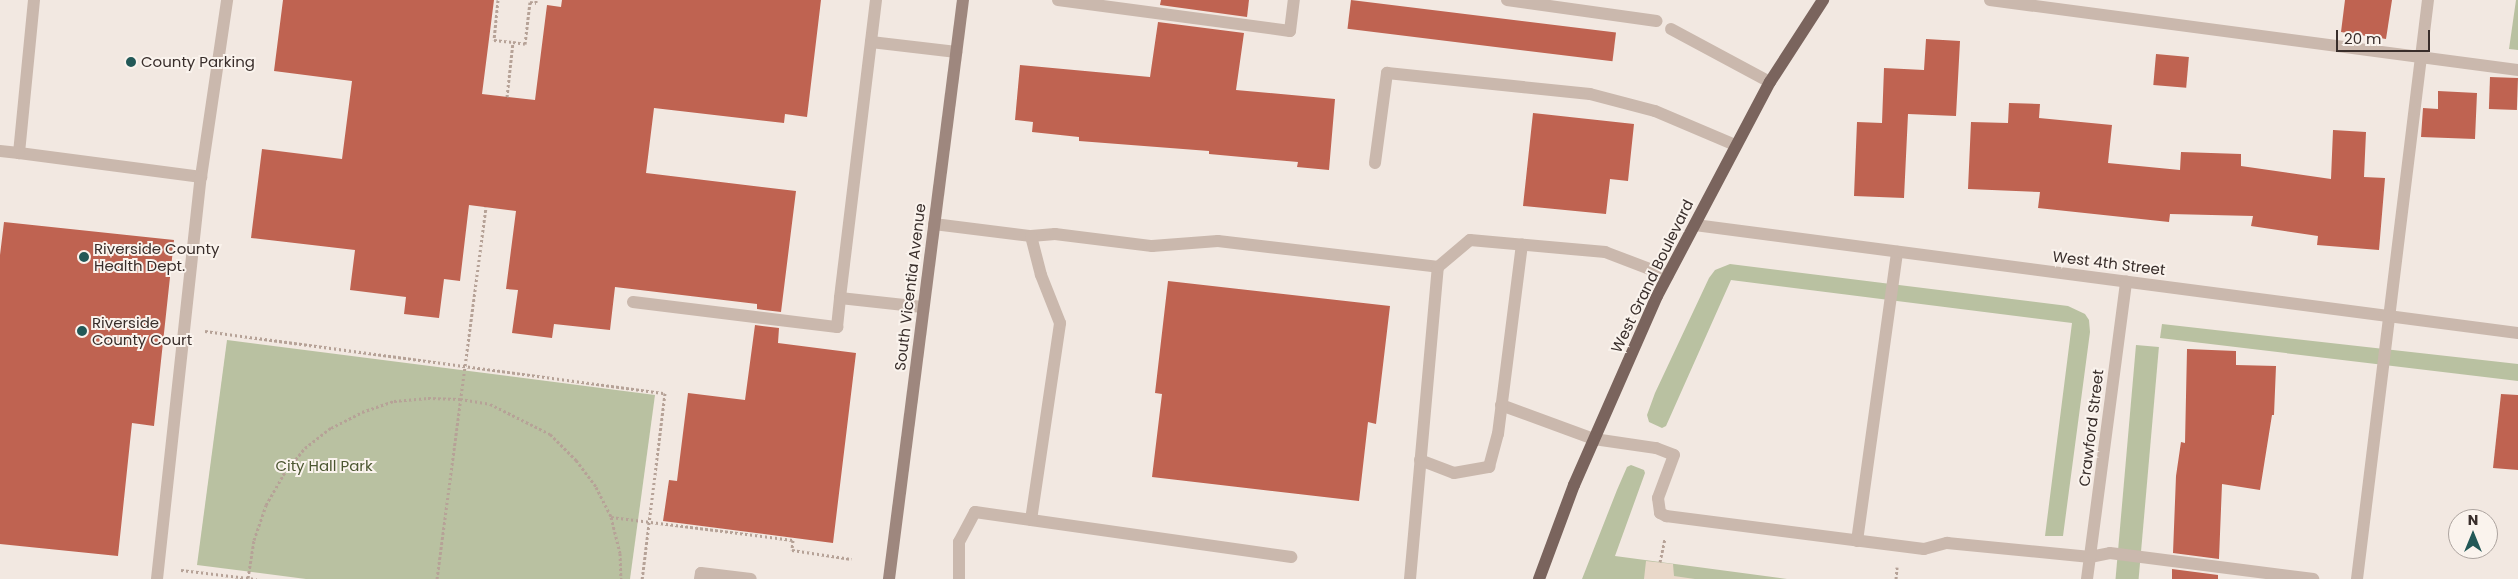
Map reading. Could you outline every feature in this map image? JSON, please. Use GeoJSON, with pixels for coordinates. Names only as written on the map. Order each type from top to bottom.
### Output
{"type":"FeatureCollection","features":[{"type":"Feature","properties":{"kind":"main road","name":"West Grand Boulevard"},"geometry":{"type":"LineString","coordinates":[[1539,579],[1594,438],[1668,276],[1735,145],[1770,82],[1823,0]]}},
{"type":"Feature","properties":{"kind":"street"},"geometry":{"type":"LineString","coordinates":[[19,153],[34,0]]}},
{"type":"Feature","properties":{"kind":"street"},"geometry":{"type":"LineString","coordinates":[[157,573],[202,177],[227,0]]}},
{"type":"Feature","properties":{"kind":"street"},"geometry":{"type":"LineString","coordinates":[[633,302],[837,327],[876,0]]}},
{"type":"Feature","properties":{"kind":"street","name":"South Vicentia Avenue"},"geometry":{"type":"LineString","coordinates":[[889,579],[963,0]]}},
{"type":"Feature","properties":{"kind":"street"},"geometry":{"type":"LineString","coordinates":[[1062,0],[1290,31],[1294,0]]}},
{"type":"Feature","properties":{"kind":"street"},"geometry":{"type":"LineString","coordinates":[[1507,0],[1657,21]]}},
{"type":"Feature","properties":{"kind":"street"},"geometry":{"type":"LineString","coordinates":[[1990,0],[2518,70]]}},
{"type":"Feature","properties":{"kind":"street"},"geometry":{"type":"LineString","coordinates":[[2357,579],[2428,0]]}},
{"type":"Feature","properties":{"kind":"street"},"geometry":{"type":"LineString","coordinates":[[1671,29],[1770,82]]}},
{"type":"Feature","properties":{"kind":"street"},"geometry":{"type":"LineString","coordinates":[[871,42],[956,52]]}},
{"type":"Feature","properties":{"kind":"street"},"geometry":{"type":"LineString","coordinates":[[1375,163],[1387,73],[1590,94],[1655,111],[1735,145]]}},
{"type":"Feature","properties":{"kind":"street"},"geometry":{"type":"LineString","coordinates":[[0,150],[202,177]]}},
{"type":"Feature","properties":{"kind":"street"},"geometry":{"type":"LineString","coordinates":[[934,224],[1031,236],[1055,234],[1152,246],[1218,241],[1438,267]]}},
{"type":"Feature","properties":{"kind":"street","name":"West 4th Street"},"geometry":{"type":"LineString","coordinates":[[1695,225],[2518,333]]}},
{"type":"Feature","properties":{"kind":"street"},"geometry":{"type":"LineString","coordinates":[[1030,520],[1060,323],[1041,275],[1031,236]]}},
{"type":"Feature","properties":{"kind":"street"},"geometry":{"type":"LineString","coordinates":[[1410,579],[1438,267],[1470,240],[1605,252],[1668,276]]}},
{"type":"Feature","properties":{"kind":"street"},"geometry":{"type":"LineString","coordinates":[[1420,460],[1454,473],[1489,467],[1498,434],[1522,245]]}},
{"type":"Feature","properties":{"kind":"street"},"geometry":{"type":"LineString","coordinates":[[1858,541],[1897,252]]}},
{"type":"Feature","properties":{"kind":"street","name":"Crawford Street"},"geometry":{"type":"LineString","coordinates":[[2088,579],[2126,282]]}},
{"type":"Feature","properties":{"kind":"street"},"geometry":{"type":"LineString","coordinates":[[840,298],[923,308]]}},
{"type":"Feature","properties":{"kind":"street"},"geometry":{"type":"LineString","coordinates":[[1502,405],[1594,438],[1656,448],[1674,455],[1658,498],[1660,513],[1666,516],[1924,549],[1947,543],[2090,557],[2110,553],[2313,579]]}},
{"type":"Feature","properties":{"kind":"street"},"geometry":{"type":"LineString","coordinates":[[959,579],[959,542],[975,512],[1291,557]]}},
{"type":"Feature","properties":{"kind":"street"},"geometry":{"type":"LineString","coordinates":[[700,579],[701,573],[751,579]]}},
{"type":"Feature","properties":{"kind":"path"},"geometry":{"type":"LineString","coordinates":[[498,0],[494,40],[525,44],[530,2],[536,3],[536,0]]}},
{"type":"Feature","properties":{"kind":"path"},"geometry":{"type":"LineString","coordinates":[[507,97],[513,42]]}},
{"type":"Feature","properties":{"kind":"path"},"geometry":{"type":"LineString","coordinates":[[437,579],[486,208]]}},
{"type":"Feature","properties":{"kind":"path"},"geometry":{"type":"LineString","coordinates":[[185,328],[665,393],[642,579]]}},
{"type":"Feature","properties":{"kind":"path"},"geometry":{"type":"LineString","coordinates":[[248,578],[254,540],[266,505],[283,475],[305,448],[331,428],[362,412],[394,401],[428,398],[460,399],[490,404],[550,434],[576,460],[596,487],[611,517],[620,553],[621,579]]}},
{"type":"Feature","properties":{"kind":"path"},"geometry":{"type":"LineString","coordinates":[[611,517],[793,540],[792,550],[851,559]]}},
{"type":"Feature","properties":{"kind":"path"},"geometry":{"type":"LineString","coordinates":[[157,573],[256,579]]}},
{"type":"Feature","properties":{"kind":"green space"},"geometry":{"type":"Polygon","coordinates":[[[2516,0],[2518,0],[2518,50],[2509,49],[2516,0]]]}},
{"type":"Feature","properties":{"kind":"green space"},"geometry":{"type":"Polygon","coordinates":[[[1730,264],[2068,306],[2085,314],[2089,320],[2090,332],[2063,536],[2045,536],[2072,323],[1731,280],[1666,426],[1662,428],[1649,422],[1647,415],[1655,393],[1709,278],[1715,270],[1730,264]]]}},
{"type":"Feature","properties":{"kind":"green space"},"geometry":{"type":"Polygon","coordinates":[[[2162,324],[2518,364],[2518,381],[2160,338],[2162,324]]]}},
{"type":"Feature","properties":{"kind":"green space","name":"City Hall Park"},"geometry":{"type":"Polygon","coordinates":[[[227,340],[655,395],[630,579],[306,579],[197,565],[227,340]]]}},
{"type":"Feature","properties":{"kind":"green space"},"geometry":{"type":"Polygon","coordinates":[[[2136,345],[2159,347],[2139,579],[2116,579],[2136,345]]]}},
{"type":"Feature","properties":{"kind":"green space"},"geometry":{"type":"Polygon","coordinates":[[[1631,465],[1644,470],[1645,473],[1615,556],[1787,579],[1582,579],[1617,490],[1627,467],[1631,465]]]}},
{"type":"Feature","properties":{"kind":"shaded area"},"geometry":{"type":"Polygon","coordinates":[[[1646,561],[1673,564],[1674,576],[1695,579],[1644,579],[1646,561]]]}},
{"type":"Feature","properties":{"kind":"building"},"geometry":{"type":"Polygon","coordinates":[[[283,0],[494,0],[482,94],[535,100],[547,5],[561,7],[562,0],[821,0],[807,117],[785,114],[784,123],[654,108],[646,173],[796,191],[781,312],[757,309],[757,304],[615,287],[610,330],[554,324],[552,338],[512,333],[518,290],[506,289],[516,211],[469,205],[460,281],[444,279],[439,318],[404,314],[406,297],[350,290],[355,250],[251,238],[262,149],[342,159],[352,81],[274,71],[283,0]]]}},
{"type":"Feature","properties":{"kind":"building"},"geometry":{"type":"Polygon","coordinates":[[[1161,0],[1249,0],[1247,17],[1160,5],[1161,0]]]}},
{"type":"Feature","properties":{"kind":"building"},"geometry":{"type":"Polygon","coordinates":[[[1351,0],[1616,33],[1612,61],[1347,29],[1351,0]]]}},
{"type":"Feature","properties":{"kind":"building"},"geometry":{"type":"Polygon","coordinates":[[[2345,0],[2392,0],[2386,39],[2341,32],[2345,0]]]}},
{"type":"Feature","properties":{"kind":"building"},"geometry":{"type":"Polygon","coordinates":[[[1158,22],[1244,33],[1236,90],[1335,99],[1329,170],[1297,167],[1298,162],[1209,154],[1209,151],[1079,141],[1079,137],[1032,132],[1033,122],[1015,120],[1020,65],[1150,77],[1158,22]]]}},
{"type":"Feature","properties":{"kind":"building"},"geometry":{"type":"Polygon","coordinates":[[[1926,39],[1960,41],[1956,116],[1908,114],[1904,198],[1854,196],[1857,122],[1882,123],[1884,68],[1924,70],[1926,39]]]}},
{"type":"Feature","properties":{"kind":"building"},"geometry":{"type":"Polygon","coordinates":[[[2156,54],[2189,57],[2186,88],[2153,85],[2156,54]]]}},
{"type":"Feature","properties":{"kind":"building"},"geometry":{"type":"Polygon","coordinates":[[[2490,77],[2518,78],[2517,110],[2489,109],[2490,77]]]}},
{"type":"Feature","properties":{"kind":"building"},"geometry":{"type":"Polygon","coordinates":[[[2438,91],[2477,93],[2475,139],[2421,137],[2423,108],[2438,109],[2438,91]]]}},
{"type":"Feature","properties":{"kind":"building"},"geometry":{"type":"Polygon","coordinates":[[[2009,103],[2040,104],[2039,118],[2112,125],[2108,163],[2180,170],[2181,152],[2241,154],[2241,166],[2331,179],[2333,130],[2366,132],[2364,177],[2385,178],[2379,250],[2317,245],[2318,236],[2251,226],[2253,216],[2170,214],[2169,222],[2038,208],[2040,192],[1968,189],[1971,122],[2008,123],[2009,103]]]}},
{"type":"Feature","properties":{"kind":"building"},"geometry":{"type":"Polygon","coordinates":[[[1533,113],[1634,124],[1628,181],[1610,179],[1606,214],[1523,206],[1533,113]]]}},
{"type":"Feature","properties":{"kind":"building","name":"Riverside County Court"},"geometry":{"type":"Polygon","coordinates":[[[4,222],[174,240],[154,426],[132,423],[118,556],[0,544],[0,255],[4,222]]]}},
{"type":"Feature","properties":{"kind":"building"},"geometry":{"type":"Polygon","coordinates":[[[1168,281],[1390,306],[1376,424],[1368,422],[1359,501],[1152,477],[1162,394],[1155,393],[1168,281]]]}},
{"type":"Feature","properties":{"kind":"building"},"geometry":{"type":"Polygon","coordinates":[[[755,325],[779,328],[778,343],[856,353],[833,543],[663,521],[669,480],[677,481],[688,393],[745,400],[755,325]]]}},
{"type":"Feature","properties":{"kind":"building"},"geometry":{"type":"Polygon","coordinates":[[[2187,349],[2236,351],[2236,365],[2276,366],[2274,415],[2272,415],[2260,490],[2222,484],[2219,559],[2173,553],[2176,476],[2181,442],[2185,443],[2187,349]]]}},
{"type":"Feature","properties":{"kind":"building"},"geometry":{"type":"Polygon","coordinates":[[[2501,394],[2518,395],[2518,470],[2493,468],[2501,394]]]}},
{"type":"Feature","properties":{"kind":"building"},"geometry":{"type":"Polygon","coordinates":[[[2172,569],[2218,575],[2218,579],[2172,579],[2172,569]]]}},
{"type":"Feature","properties":{"kind":"place","name":"County Parking"},"geometry":{"type":"Point","coordinates":[131,62]}},
{"type":"Feature","properties":{"kind":"place","name":"Riverside County Health Dept."},"geometry":{"type":"Point","coordinates":[84,257]}},
{"type":"Feature","properties":{"kind":"place","name":"Riverside County Court"},"geometry":{"type":"Point","coordinates":[82,331]}}]}
